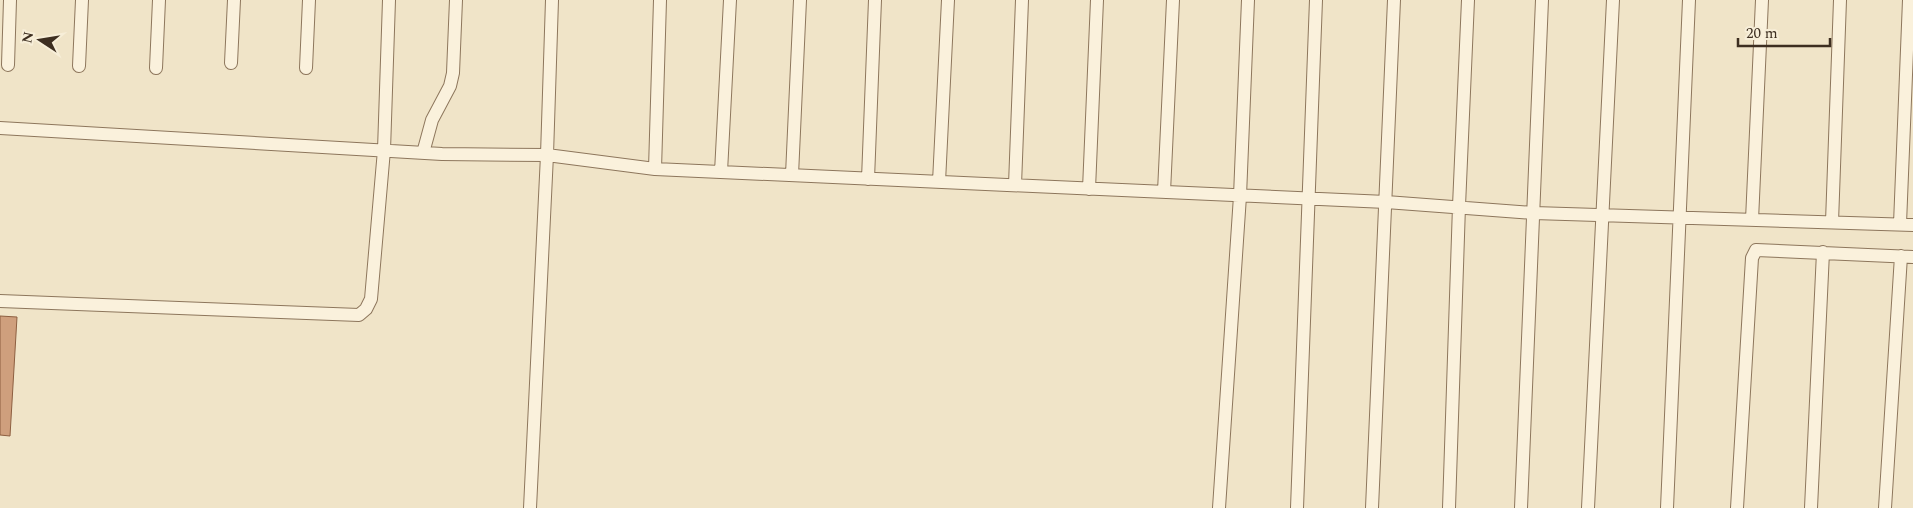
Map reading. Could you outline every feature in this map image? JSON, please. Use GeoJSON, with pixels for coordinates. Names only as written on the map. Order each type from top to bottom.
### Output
{"type":"FeatureCollection","features":[{"type":"Feature","properties":{"kind":"lane"},"geometry":{"type":"LineString","coordinates":[[8,65],[10,0]]}},
{"type":"Feature","properties":{"kind":"lane"},"geometry":{"type":"LineString","coordinates":[[79,66],[82,0]]}},
{"type":"Feature","properties":{"kind":"lane"},"geometry":{"type":"LineString","coordinates":[[156,68],[159,0]]}},
{"type":"Feature","properties":{"kind":"lane"},"geometry":{"type":"LineString","coordinates":[[231,62],[234,0]]}},
{"type":"Feature","properties":{"kind":"lane"},"geometry":{"type":"LineString","coordinates":[[306,68],[309,0]]}},
{"type":"Feature","properties":{"kind":"lane"},"geometry":{"type":"LineString","coordinates":[[0,301],[359,315],[366,309],[371,299],[384,150],[389,0]]}},
{"type":"Feature","properties":{"kind":"lane"},"geometry":{"type":"LineString","coordinates":[[423,153],[432,120],[450,86],[456,0]]}},
{"type":"Feature","properties":{"kind":"lane"},"geometry":{"type":"LineString","coordinates":[[530,508],[547,155],[552,0]]}},
{"type":"Feature","properties":{"kind":"lane"},"geometry":{"type":"LineString","coordinates":[[654,169],[660,0]]}},
{"type":"Feature","properties":{"kind":"lane"},"geometry":{"type":"LineString","coordinates":[[721,172],[730,0]]}},
{"type":"Feature","properties":{"kind":"lane"},"geometry":{"type":"LineString","coordinates":[[792,175],[800,0]]}},
{"type":"Feature","properties":{"kind":"lane"},"geometry":{"type":"LineString","coordinates":[[868,179],[875,0]]}},
{"type":"Feature","properties":{"kind":"lane"},"geometry":{"type":"LineString","coordinates":[[939,182],[948,0]]}},
{"type":"Feature","properties":{"kind":"lane"},"geometry":{"type":"LineString","coordinates":[[1015,186],[1022,0]]}},
{"type":"Feature","properties":{"kind":"lane"},"geometry":{"type":"LineString","coordinates":[[1089,189],[1097,0]]}},
{"type":"Feature","properties":{"kind":"lane"},"geometry":{"type":"LineString","coordinates":[[1164,192],[1173,0]]}},
{"type":"Feature","properties":{"kind":"lane"},"geometry":{"type":"LineString","coordinates":[[1219,508],[1240,196],[1248,0]]}},
{"type":"Feature","properties":{"kind":"lane"},"geometry":{"type":"LineString","coordinates":[[1296,508],[1316,0]]}},
{"type":"Feature","properties":{"kind":"lane"},"geometry":{"type":"LineString","coordinates":[[1372,508],[1394,0]]}},
{"type":"Feature","properties":{"kind":"lane"},"geometry":{"type":"LineString","coordinates":[[1449,508],[1458,206],[1468,0]]}},
{"type":"Feature","properties":{"kind":"lane"},"geometry":{"type":"LineString","coordinates":[[1520,508],[1542,0]]}},
{"type":"Feature","properties":{"kind":"lane"},"geometry":{"type":"LineString","coordinates":[[1588,508],[1613,0]]}},
{"type":"Feature","properties":{"kind":"lane"},"geometry":{"type":"LineString","coordinates":[[1667,508],[1689,0]]}},
{"type":"Feature","properties":{"kind":"lane"},"geometry":{"type":"LineString","coordinates":[[1752,220],[1762,0]]}},
{"type":"Feature","properties":{"kind":"lane"},"geometry":{"type":"LineString","coordinates":[[1832,222],[1840,0]]}},
{"type":"Feature","properties":{"kind":"lane"},"geometry":{"type":"LineString","coordinates":[[1900,224],[1910,0]]}},
{"type":"Feature","properties":{"kind":"lane"},"geometry":{"type":"LineString","coordinates":[[0,128],[423,153],[547,155],[654,169],[1386,202],[1534,213],[1913,225]]}},
{"type":"Feature","properties":{"kind":"lane"},"geometry":{"type":"LineString","coordinates":[[1736,508],[1752,258],[1759,248],[1907,256],[1885,508]]}},
{"type":"Feature","properties":{"kind":"lane"},"geometry":{"type":"LineString","coordinates":[[1811,508],[1823,252]]}},
{"type":"Feature","properties":{"kind":"building"},"geometry":{"type":"Polygon","coordinates":[[[0,316],[17,317],[10,436],[0,435],[0,316]]]}}]}
